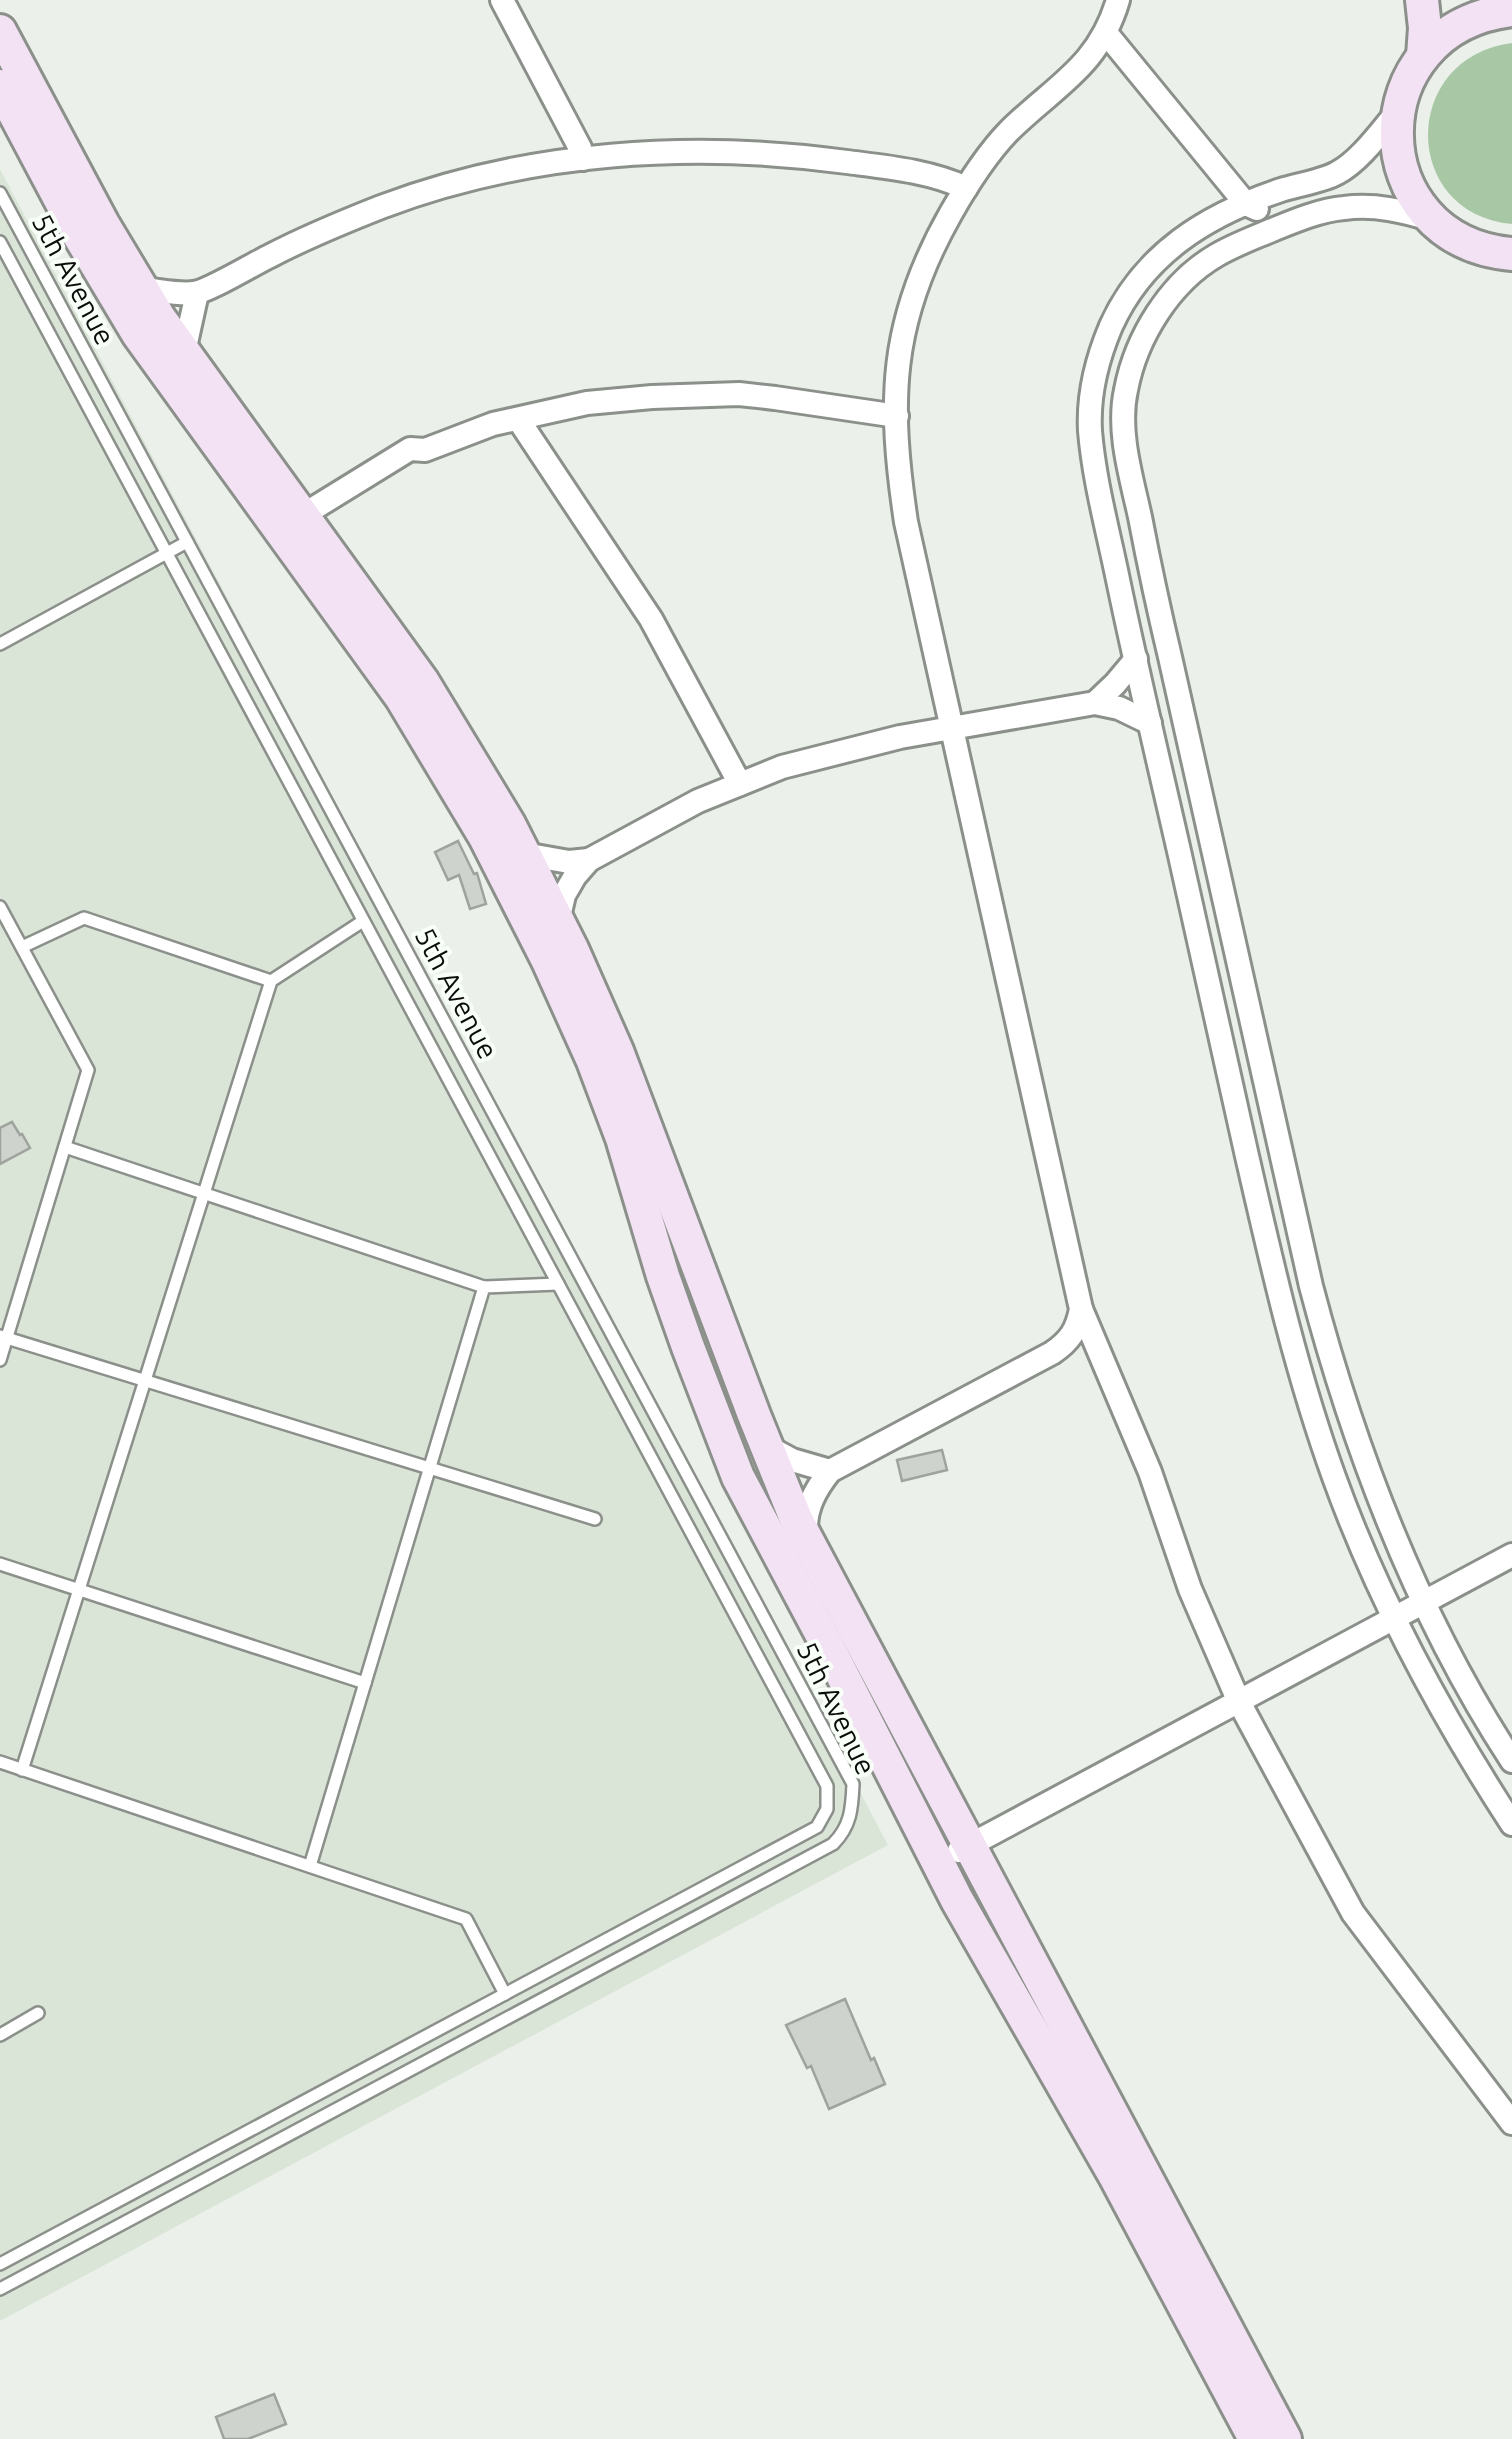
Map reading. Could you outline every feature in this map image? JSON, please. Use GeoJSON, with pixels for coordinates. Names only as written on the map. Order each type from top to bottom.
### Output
{"type":"FeatureCollection","features":[{"type":"Feature","properties":{"kind":"main road"},"geometry":{"type":"LineString","coordinates":[[1422,0],[1423,56]]}},
{"type":"Feature","properties":{"kind":"main road"},"geometry":{"type":"LineString","coordinates":[[1507,257],[1473,246],[1433,220],[1418,202],[1402,170],[1396,134],[1404,88],[1423,56],[1448,32],[1468,20],[1512,10]]}},
{"type":"Feature","properties":{"kind":"main road"},"geometry":{"type":"LineString","coordinates":[[0,31],[103,224],[160,319],[424,682],[509,824],[617,1051],[766,1446],[807,1539],[1285,2439]]}},
{"type":"Feature","properties":{"kind":"main road"},"geometry":{"type":"LineString","coordinates":[[0,86],[80,238],[138,334],[402,697],[485,837],[548,961],[592,1061],[622,1138],[688,1348],[738,1477],[938,1862],[1115,2176],[1255,2439]]}},
{"type":"Feature","properties":{"kind":"street"},"geometry":{"type":"LineString","coordinates":[[502,0],[583,159]]}},
{"type":"Feature","properties":{"kind":"street"},"geometry":{"type":"LineString","coordinates":[[1118,0],[1106,33],[1072,77],[1006,134],[988,156],[933,245],[913,294],[896,368],[896,457],[906,522],[1082,1309],[1150,1472],[1190,1589],[1239,1702],[1353,1913],[1512,2123]]}},
{"type":"Feature","properties":{"kind":"street"},"geometry":{"type":"LineString","coordinates":[[1106,33],[1246,204],[1286,224]]}},
{"type":"Feature","properties":{"kind":"street"},"geometry":{"type":"LineString","coordinates":[[1398,111],[1365,150],[1337,174],[1246,204],[1197,227],[1172,244],[1128,295],[1112,324],[1091,386],[1090,426],[1094,466],[1150,723],[1299,1374],[1354,1528],[1395,1618],[1464,1750],[1512,1824]]}},
{"type":"Feature","properties":{"kind":"street"},"geometry":{"type":"LineString","coordinates":[[141,289],[197,293],[312,235],[386,206],[446,186],[550,162],[656,153],[749,151],[880,166],[951,181],[966,188]]}},
{"type":"Feature","properties":{"kind":"street"},"geometry":{"type":"LineString","coordinates":[[1433,220],[1401,210],[1342,208],[1286,224],[1215,256],[1195,270],[1156,314],[1142,339],[1125,392],[1124,427],[1158,604],[1332,1364],[1385,1515],[1425,1602],[1512,1761]]}},
{"type":"Feature","properties":{"kind":"street"},"geometry":{"type":"LineString","coordinates":[[184,352],[197,293]]}},
{"type":"Feature","properties":{"kind":"street"},"geometry":{"type":"LineString","coordinates":[[303,515],[410,449],[425,450],[493,424],[588,403],[720,394],[896,416]]}},
{"type":"Feature","properties":{"kind":"street"},"geometry":{"type":"LineString","coordinates":[[518,419],[651,619],[740,784]]}},
{"type":"Feature","properties":{"kind":"street"},"geometry":{"type":"LineString","coordinates":[[1095,703],[1136,659]]}},
{"type":"Feature","properties":{"kind":"street"},"geometry":{"type":"LineString","coordinates":[[558,921],[564,894],[589,860],[698,801],[782,766],[900,737],[1095,703],[1119,708],[1150,723]]}},
{"type":"Feature","properties":{"kind":"street"},"geometry":{"type":"LineString","coordinates":[[524,854],[569,862],[589,860]]}},
{"type":"Feature","properties":{"kind":"street"},"geometry":{"type":"LineString","coordinates":[[807,1539],[808,1506],[830,1470],[1052,1353],[1069,1342],[1082,1309]]}},
{"type":"Feature","properties":{"kind":"street"},"geometry":{"type":"LineString","coordinates":[[766,1446],[792,1460],[830,1470]]}},
{"type":"Feature","properties":{"kind":"street"},"geometry":{"type":"LineString","coordinates":[[938,1862],[1512,1555]]}},
{"type":"Feature","properties":{"kind":"lane","name":"5th Avenue"},"geometry":{"type":"LineString","coordinates":[[0,192],[852,1784],[850,1820],[832,1844],[0,2289]]}},
{"type":"Feature","properties":{"kind":"lane","name":"5th Avenue"},"geometry":{"type":"LineString","coordinates":[[0,242],[828,1786],[827,1809],[817,1826],[505,1994]]}},
{"type":"Feature","properties":{"kind":"lane"},"geometry":{"type":"LineString","coordinates":[[0,644],[187,542]]}},
{"type":"Feature","properties":{"kind":"lane"},"geometry":{"type":"LineString","coordinates":[[0,906],[88,1070],[3,1337],[0,1360]]}},
{"type":"Feature","properties":{"kind":"lane"},"geometry":{"type":"LineString","coordinates":[[22,947],[84,918],[270,981]]}},
{"type":"Feature","properties":{"kind":"lane"},"geometry":{"type":"LineString","coordinates":[[22,1770],[270,981],[364,921]]}},
{"type":"Feature","properties":{"kind":"lane"},"geometry":{"type":"LineString","coordinates":[[65,1147],[484,1287],[558,1284]]}},
{"type":"Feature","properties":{"kind":"lane"},"geometry":{"type":"LineString","coordinates":[[310,1866],[484,1287]]}},
{"type":"Feature","properties":{"kind":"lane"},"geometry":{"type":"LineString","coordinates":[[3,1337],[595,1519]]}},
{"type":"Feature","properties":{"kind":"lane"},"geometry":{"type":"LineString","coordinates":[[0,1564],[365,1684]]}},
{"type":"Feature","properties":{"kind":"lane"},"geometry":{"type":"LineString","coordinates":[[0,1762],[466,1919],[505,1994],[0,2264]]}},
{"type":"Feature","properties":{"kind":"lane"},"geometry":{"type":"LineString","coordinates":[[0,2034],[38,2014]]}},
{"type":"Feature","properties":{"kind":"shaded area"},"geometry":{"type":"Polygon","coordinates":[[[0,169],[888,1845],[0,2321],[0,169]]]}},
{"type":"Feature","properties":{"kind":"green space"},"geometry":{"type":"Polygon","coordinates":[[[1512,43],[1512,224],[1475,214],[1449,193],[1433,166],[1428,135],[1433,104],[1449,76],[1475,54],[1512,43]]]}},
{"type":"Feature","properties":{"kind":"building"},"geometry":{"type":"Polygon","coordinates":[[[458,841],[474,874],[477,873],[486,904],[470,909],[459,875],[448,880],[435,852],[458,841]]]}},
{"type":"Feature","properties":{"kind":"building"},"geometry":{"type":"Polygon","coordinates":[[[12,1122],[30,1148],[0,1164],[0,1128],[12,1122]]]}},
{"type":"Feature","properties":{"kind":"building"},"geometry":{"type":"Polygon","coordinates":[[[942,1450],[947,1470],[902,1481],[897,1460],[942,1450]]]}},
{"type":"Feature","properties":{"kind":"building"},"geometry":{"type":"Polygon","coordinates":[[[845,1999],[885,2084],[829,2109],[811,2066],[807,2068],[786,2025],[845,1999]]]}},
{"type":"Feature","properties":{"kind":"building"},"geometry":{"type":"Polygon","coordinates":[[[274,2394],[286,2424],[248,2439],[224,2439],[216,2417],[274,2394]]]}}]}
